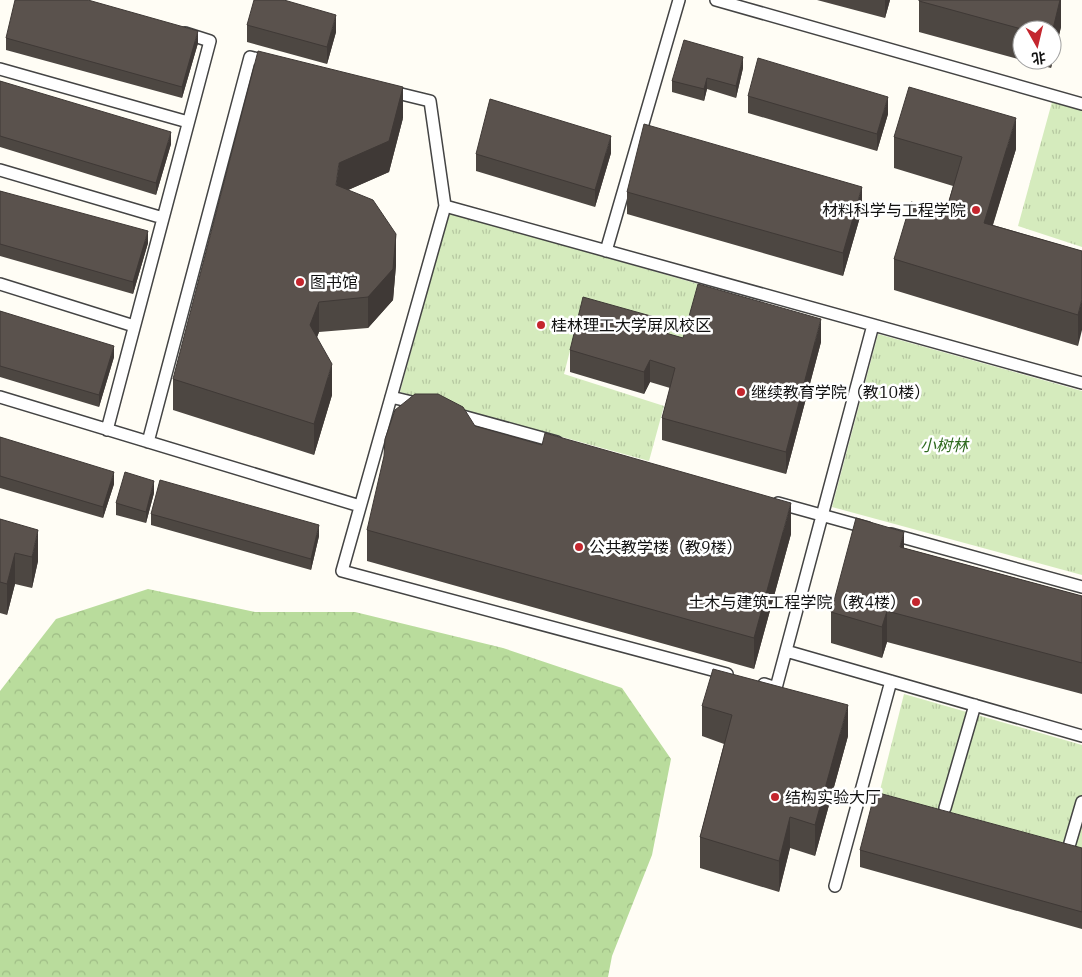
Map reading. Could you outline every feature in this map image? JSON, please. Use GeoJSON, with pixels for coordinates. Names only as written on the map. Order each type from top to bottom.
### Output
{"type":"FeatureCollection","features":[{"type":"Feature","properties":{"kind":"lane"},"geometry":{"type":"LineString","coordinates":[[606,251],[679,0]]}},
{"type":"Feature","properties":{"kind":"lane"},"geometry":{"type":"LineString","coordinates":[[716,0],[1082,104]]}},
{"type":"Feature","properties":{"kind":"lane"},"geometry":{"type":"LineString","coordinates":[[107,430],[210,41],[173,30]]}},
{"type":"Feature","properties":{"kind":"lane"},"geometry":{"type":"LineString","coordinates":[[148,442],[250,57],[278,64]]}},
{"type":"Feature","properties":{"kind":"lane"},"geometry":{"type":"LineString","coordinates":[[0,69],[188,122]]}},
{"type":"Feature","properties":{"kind":"lane"},"geometry":{"type":"LineString","coordinates":[[382,90],[430,101],[445,206],[342,571],[738,677]]}},
{"type":"Feature","properties":{"kind":"lane"},"geometry":{"type":"LineString","coordinates":[[0,170],[163,218]]}},
{"type":"Feature","properties":{"kind":"lane"},"geometry":{"type":"LineString","coordinates":[[445,206],[1082,383]]}},
{"type":"Feature","properties":{"kind":"lane"},"geometry":{"type":"LineString","coordinates":[[0,284],[134,326]]}},
{"type":"Feature","properties":{"kind":"lane"},"geometry":{"type":"LineString","coordinates":[[757,682],[776,688],[872,325]]}},
{"type":"Feature","properties":{"kind":"lane"},"geometry":{"type":"LineString","coordinates":[[391,396],[428,407]]}},
{"type":"Feature","properties":{"kind":"lane"},"geometry":{"type":"LineString","coordinates":[[0,397],[360,506]]}},
{"type":"Feature","properties":{"kind":"lane"},"geometry":{"type":"LineString","coordinates":[[447,412],[567,445]]}},
{"type":"Feature","properties":{"kind":"lane"},"geometry":{"type":"LineString","coordinates":[[765,500],[1082,587]]}},
{"type":"Feature","properties":{"kind":"lane"},"geometry":{"type":"LineString","coordinates":[[786,651],[1082,736]]}},
{"type":"Feature","properties":{"kind":"lane"},"geometry":{"type":"LineString","coordinates":[[835,886],[891,681]]}},
{"type":"Feature","properties":{"kind":"lane"},"geometry":{"type":"LineString","coordinates":[[946,808],[976,705]]}},
{"type":"Feature","properties":{"kind":"lane"},"geometry":{"type":"LineString","coordinates":[[1070,844],[1082,802]]}},
{"type":"Feature","properties":{"kind":"green space"},"geometry":{"type":"Polygon","coordinates":[[[1052,102],[1082,110],[1082,247],[1018,226],[1052,102]]]}},
{"type":"Feature","properties":{"kind":"green space"},"geometry":{"type":"Polygon","coordinates":[[[449,212],[698,284],[684,340],[580,312],[564,374],[664,406],[649,461],[400,392],[449,212]]]}},
{"type":"Feature","properties":{"kind":"green space","name":"小树林"},"geometry":{"type":"Polygon","coordinates":[[[878,334],[1082,391],[1082,575],[832,507],[878,334]]]}},
{"type":"Feature","properties":{"kind":"green space"},"geometry":{"type":"Polygon","coordinates":[[[148,589],[255,612],[355,612],[503,648],[622,688],[671,759],[652,855],[612,956],[608,977],[0,977],[0,691],[56,619],[148,589]]]}},
{"type":"Feature","properties":{"kind":"green space"},"geometry":{"type":"Polygon","coordinates":[[[904,694],[1082,745],[1082,858],[877,802],[904,694]]]}},
{"type":"Feature","properties":{"kind":"building"},"geometry":{"type":"Polygon","coordinates":[[[15,0],[88,0],[198,31],[182,87],[6,38],[15,0]]]}},
{"type":"Feature","properties":{"kind":"building"},"geometry":{"type":"Polygon","coordinates":[[[254,0],[284,0],[336,15],[327,47],[247,25],[254,0]]]}},
{"type":"Feature","properties":{"kind":"building"},"geometry":{"type":"Polygon","coordinates":[[[1060,0],[1055,20],[1012,20],[1012,26],[919,1],[1060,0]]]}},
{"type":"Feature","properties":{"kind":"building"},"geometry":{"type":"Polygon","coordinates":[[[684,40],[743,57],[736,86],[707,78],[704,89],[672,81],[684,40]]]}},
{"type":"Feature","properties":{"kind":"building","name":"图书馆"},"geometry":{"type":"Polygon","coordinates":[[[258,51],[403,87],[389,141],[339,163],[336,185],[373,200],[396,234],[393,269],[368,297],[319,302],[310,325],[332,364],[314,424],[173,379],[258,51]]]}},
{"type":"Feature","properties":{"kind":"building"},"geometry":{"type":"Polygon","coordinates":[[[758,58],[888,97],[877,134],[748,96],[758,58]]]}},
{"type":"Feature","properties":{"kind":"building"},"geometry":{"type":"Polygon","coordinates":[[[0,81],[171,132],[156,183],[0,136],[0,81]]]}},
{"type":"Feature","properties":{"kind":"building"},"geometry":{"type":"Polygon","coordinates":[[[909,87],[1016,118],[984,223],[1082,251],[1082,299],[1078,315],[894,259],[911,202],[946,211],[962,157],[894,137],[909,87]]]}},
{"type":"Feature","properties":{"kind":"building"},"geometry":{"type":"Polygon","coordinates":[[[490,99],[611,136],[595,190],[476,154],[490,99]]]}},
{"type":"Feature","properties":{"kind":"building"},"geometry":{"type":"Polygon","coordinates":[[[644,124],[862,187],[843,253],[627,192],[644,124]]]}},
{"type":"Feature","properties":{"kind":"building"},"geometry":{"type":"Polygon","coordinates":[[[0,191],[148,231],[133,282],[0,244],[0,191]]]}},
{"type":"Feature","properties":{"kind":"building","name":"继续教育学院（教10楼）"},"geometry":{"type":"Polygon","coordinates":[[[698,284],[821,319],[786,452],[662,418],[675,368],[650,360],[644,372],[570,350],[583,297],[658,318],[655,330],[683,338],[698,284]]]}},
{"type":"Feature","properties":{"kind":"building"},"geometry":{"type":"Polygon","coordinates":[[[0,311],[114,346],[99,395],[0,366],[0,311]]]}},
{"type":"Feature","properties":{"kind":"building","name":"公共教学楼（教9楼）"},"geometry":{"type":"Polygon","coordinates":[[[415,394],[438,394],[463,407],[475,426],[542,445],[545,433],[791,503],[754,638],[367,530],[384,456],[385,439],[395,410],[415,394]]]}},
{"type":"Feature","properties":{"kind":"building"},"geometry":{"type":"Polygon","coordinates":[[[0,437],[114,472],[103,507],[0,476],[0,437]]]}},
{"type":"Feature","properties":{"kind":"building"},"geometry":{"type":"Polygon","coordinates":[[[125,472],[154,481],[146,512],[116,503],[125,472]]]}},
{"type":"Feature","properties":{"kind":"building"},"geometry":{"type":"Polygon","coordinates":[[[160,480],[319,525],[311,559],[151,514],[160,480]]]}},
{"type":"Feature","properties":{"kind":"building"},"geometry":{"type":"Polygon","coordinates":[[[856,518],[904,532],[900,547],[1082,596],[1082,663],[887,611],[882,627],[831,612],[856,518]]]}},
{"type":"Feature","properties":{"kind":"building"},"geometry":{"type":"Polygon","coordinates":[[[0,519],[38,530],[32,557],[15,553],[7,584],[0,582],[0,519]]]}},
{"type":"Feature","properties":{"kind":"building","name":"结构实验大厅"},"geometry":{"type":"Polygon","coordinates":[[[713,669],[848,705],[815,825],[790,817],[779,861],[700,837],[732,715],[702,706],[713,669]]]}},
{"type":"Feature","properties":{"kind":"building"},"geometry":{"type":"Polygon","coordinates":[[[875,792],[1082,848],[1082,912],[860,850],[875,792]]]}},
{"type":"Feature","properties":{"kind":"place","name":"材料科学与工程学院"},"geometry":{"type":"Point","coordinates":[976,210]}},
{"type":"Feature","properties":{"kind":"place","name":"图书馆"},"geometry":{"type":"Point","coordinates":[300,282]}},
{"type":"Feature","properties":{"kind":"place","name":"桂林理工大学屏风校区"},"geometry":{"type":"Point","coordinates":[541,325]}},
{"type":"Feature","properties":{"kind":"place","name":"继续教育学院（教10楼）"},"geometry":{"type":"Point","coordinates":[741,392]}},
{"type":"Feature","properties":{"kind":"place","name":"公共教学楼（教9楼）"},"geometry":{"type":"Point","coordinates":[579,547]}},
{"type":"Feature","properties":{"kind":"place","name":"土木与建筑工程学院（教4楼）"},"geometry":{"type":"Point","coordinates":[916,602]}},
{"type":"Feature","properties":{"kind":"place","name":"结构实验大厅"},"geometry":{"type":"Point","coordinates":[775,797]}}]}
